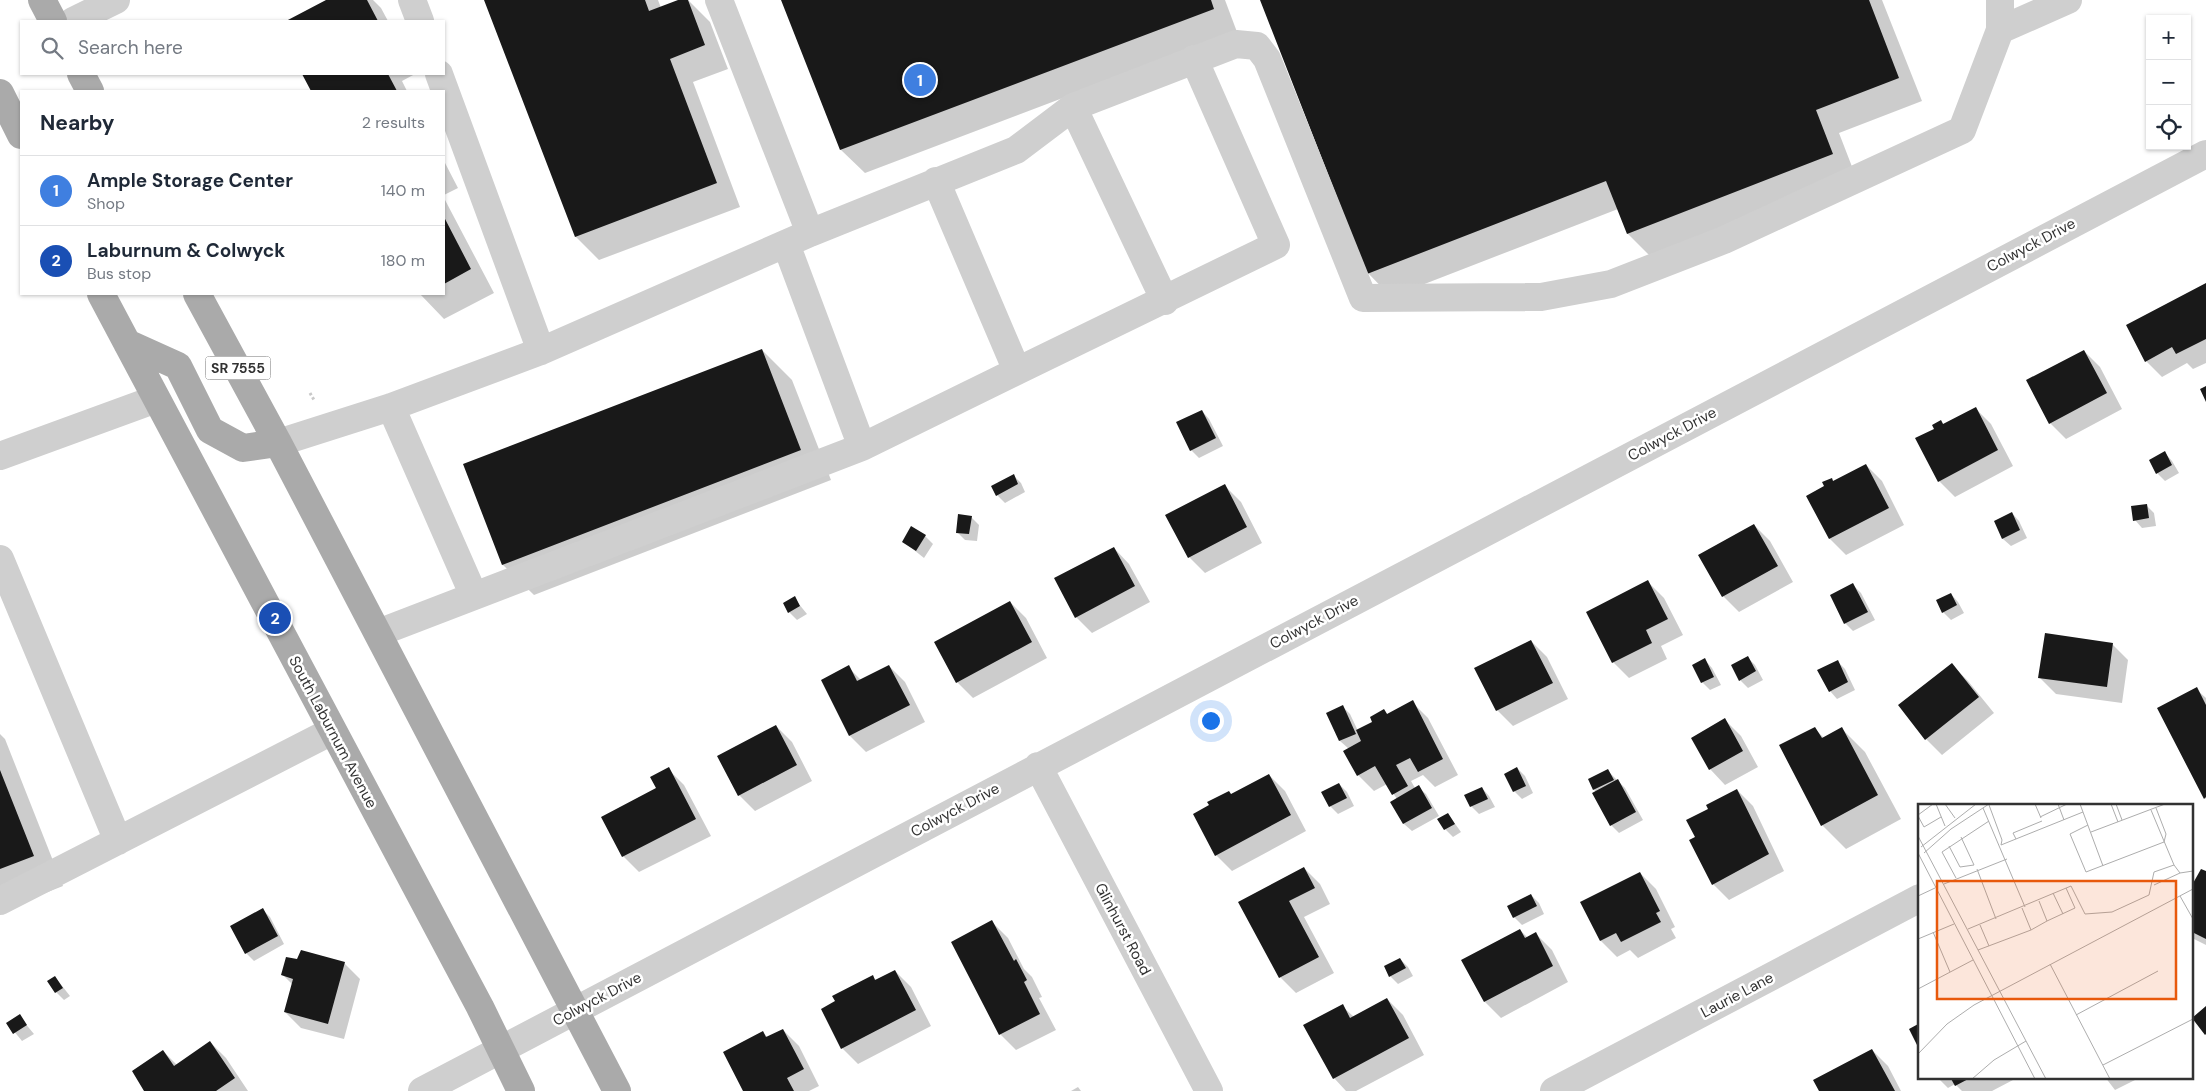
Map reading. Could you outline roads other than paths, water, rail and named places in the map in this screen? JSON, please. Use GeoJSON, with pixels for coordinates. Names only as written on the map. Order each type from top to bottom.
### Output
{"type":"FeatureCollection","features":[{"type":"Feature","properties":{"kind":"main road"},"geometry":{"type":"LineString","coordinates":[[42,0],[52,20]]}},
{"type":"Feature","properties":{"kind":"main road"},"geometry":{"type":"LineString","coordinates":[[82,75],[89,90]]}},
{"type":"Feature","properties":{"kind":"main road"},"geometry":{"type":"LineString","coordinates":[[0,93],[20,133]]}},
{"type":"Feature","properties":{"kind":"main road","name":"South Laburnum Avenue"},"geometry":{"type":"LineString","coordinates":[[102,295],[501,1049],[521,1091]]}},
{"type":"Feature","properties":{"kind":"main road","name":"SR 7555"},"geometry":{"type":"LineString","coordinates":[[198,295],[278,443]]}},
{"type":"Feature","properties":{"kind":"main road"},"geometry":{"type":"LineString","coordinates":[[128,344],[178,366],[210,430],[242,448],[278,443],[617,1091]]}},
{"type":"Feature","properties":{"kind":"street"},"geometry":{"type":"LineString","coordinates":[[75,20],[116,0]]}},
{"type":"Feature","properties":{"kind":"street"},"geometry":{"type":"LineString","coordinates":[[412,0],[420,20]]}},
{"type":"Feature","properties":{"kind":"street"},"geometry":{"type":"LineString","coordinates":[[719,0],[798,238],[862,447]]}},
{"type":"Feature","properties":{"kind":"street"},"geometry":{"type":"LineString","coordinates":[[278,443],[391,407],[541,351],[798,238],[1016,150],[1073,107],[1236,44],[1257,46],[1267,60],[1363,298],[1541,297],[1610,284],[1724,240],[1962,130],[2000,30],[2000,0]]}},
{"type":"Feature","properties":{"kind":"street"},"geometry":{"type":"LineString","coordinates":[[2000,30],[2068,0]]}},
{"type":"Feature","properties":{"kind":"street"},"geometry":{"type":"LineString","coordinates":[[378,633],[862,447],[1276,245],[1194,60]]}},
{"type":"Feature","properties":{"kind":"street"},"geometry":{"type":"LineString","coordinates":[[439,75],[445,90]]}},
{"type":"Feature","properties":{"kind":"street"},"geometry":{"type":"LineString","coordinates":[[445,90],[541,351]]}},
{"type":"Feature","properties":{"kind":"street"},"geometry":{"type":"LineString","coordinates":[[1073,107],[1164,300]]}},
{"type":"Feature","properties":{"kind":"street","name":"Colwyck Drive"},"geometry":{"type":"LineString","coordinates":[[422,1091],[2206,154]]}},
{"type":"Feature","properties":{"kind":"street"},"geometry":{"type":"LineString","coordinates":[[936,181],[1017,370]]}},
{"type":"Feature","properties":{"kind":"street"},"geometry":{"type":"LineString","coordinates":[[0,456],[156,399]]}},
{"type":"Feature","properties":{"kind":"street"},"geometry":{"type":"LineString","coordinates":[[391,407],[474,596]]}},
{"type":"Feature","properties":{"kind":"street"},"geometry":{"type":"LineString","coordinates":[[0,559],[118,841]]}},
{"type":"Feature","properties":{"kind":"street"},"geometry":{"type":"LineString","coordinates":[[0,901],[332,731]]}},
{"type":"Feature","properties":{"kind":"street","name":"Glinhurst Road"},"geometry":{"type":"LineString","coordinates":[[1038,766],[1209,1091]]}},
{"type":"Feature","properties":{"kind":"street","name":"Laurie Lane"},"geometry":{"type":"LineString","coordinates":[[1554,1091],[1918,899]]}},
{"type":"Feature","properties":{"kind":"place","name":"Ample Storage Center"},"geometry":{"type":"Point","coordinates":[920,80]}},
{"type":"Feature","properties":{"kind":"place","name":"Laburnum & Colwyck"},"geometry":{"type":"Point","coordinates":[275,618]}}]}
